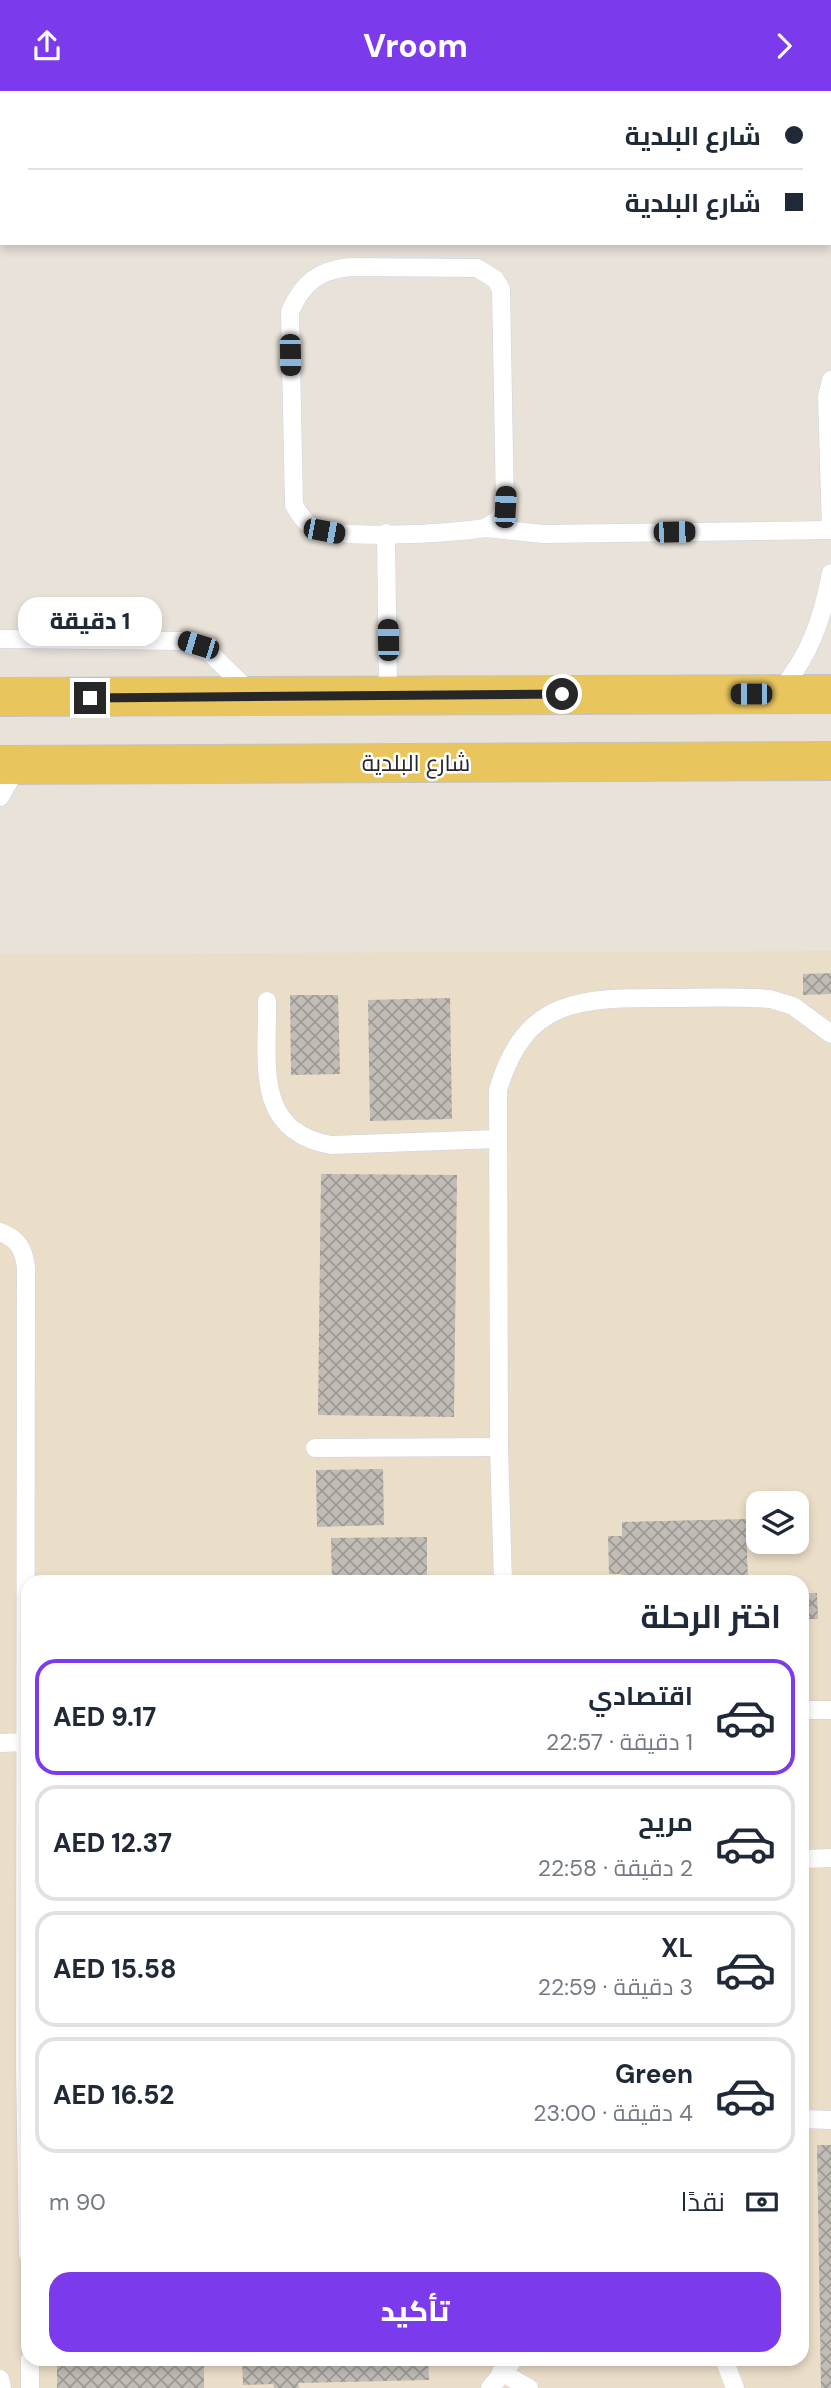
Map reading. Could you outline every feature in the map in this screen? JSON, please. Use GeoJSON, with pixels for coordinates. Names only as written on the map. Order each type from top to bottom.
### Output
{"type":"FeatureCollection","features":[{"type":"Feature","properties":{"kind":"main road"},"geometry":{"type":"LineString","coordinates":[[0,697],[831,694]]}},
{"type":"Feature","properties":{"kind":"main road","name":"شارع البلدية"},"geometry":{"type":"LineString","coordinates":[[6,775],[831,761]]}},
{"type":"Feature","properties":{"kind":"lane"},"geometry":{"type":"LineString","coordinates":[[485,528],[498,520],[505,507],[506,492],[503,300],[495,279],[477,268],[334,269],[319,274],[306,284],[290,311],[295,505],[301,517],[324,531],[338,534],[485,528],[542,534],[831,530],[827,397],[831,380]]}},
{"type":"Feature","properties":{"kind":"lane"},"geometry":{"type":"LineString","coordinates":[[386,533],[388,694]]}},
{"type":"Feature","properties":{"kind":"lane"},"geometry":{"type":"LineString","coordinates":[[778,694],[810,649],[820,624],[831,573]]}},
{"type":"Feature","properties":{"kind":"lane"},"geometry":{"type":"LineString","coordinates":[[0,639],[184,641],[210,653],[254,696]]}},
{"type":"Feature","properties":{"kind":"lane"},"geometry":{"type":"LineString","coordinates":[[503,1575],[499,1447],[498,1090],[506,1061],[523,1037],[544,1017],[570,1004],[599,998],[771,999],[793,1006],[831,1034]]}},
{"type":"Feature","properties":{"kind":"lane"},"geometry":{"type":"LineString","coordinates":[[267,1001],[269,1090],[275,1112],[290,1129],[309,1141],[331,1145],[498,1139]]}},
{"type":"Feature","properties":{"kind":"lane"},"geometry":{"type":"LineString","coordinates":[[0,1232],[16,1240],[24,1252],[26,1268],[27,1575]]}},
{"type":"Feature","properties":{"kind":"lane"},"geometry":{"type":"LineString","coordinates":[[315,1448],[499,1447]]}},
{"type":"Feature","properties":{"kind":"lane"},"geometry":{"type":"LineString","coordinates":[[809,1710],[831,1710]]}},
{"type":"Feature","properties":{"kind":"lane"},"geometry":{"type":"LineString","coordinates":[[0,1743],[21,1742]]}},
{"type":"Feature","properties":{"kind":"lane"},"geometry":{"type":"LineString","coordinates":[[809,1859],[831,1858]]}},
{"type":"Feature","properties":{"kind":"lane"},"geometry":{"type":"LineString","coordinates":[[809,2119],[831,2120]]}},
{"type":"Feature","properties":{"kind":"lane"},"geometry":{"type":"LineString","coordinates":[[30,2366],[30,2388]]}},
{"type":"Feature","properties":{"kind":"lane"},"geometry":{"type":"LineString","coordinates":[[490,2388],[507,2366]]}},
{"type":"Feature","properties":{"kind":"lane"},"geometry":{"type":"LineString","coordinates":[[509,2366],[529,2388]]}},
{"type":"Feature","properties":{"kind":"lane"},"geometry":{"type":"LineString","coordinates":[[727,2366],[735,2388]]}},
{"type":"Feature","properties":{"kind":"lane"},"geometry":{"type":"LineString","coordinates":[[0,2379],[2,2388]]}},
{"type":"Feature","properties":{"kind":"shaded area"},"geometry":{"type":"Polygon","coordinates":[[[831,951],[831,2388],[0,2388],[0,954],[831,951]]]}},
{"type":"Feature","properties":{"kind":"building"},"geometry":{"type":"Polygon","coordinates":[[[831,973],[831,994],[803,995],[803,974],[831,973]]]}},
{"type":"Feature","properties":{"kind":"building"},"geometry":{"type":"Polygon","coordinates":[[[290,995],[338,995],[340,1074],[291,1075],[290,995]]]}},
{"type":"Feature","properties":{"kind":"building"},"geometry":{"type":"Polygon","coordinates":[[[450,998],[452,1119],[370,1121],[368,1000],[450,998]]]}},
{"type":"Feature","properties":{"kind":"building"},"geometry":{"type":"Polygon","coordinates":[[[321,1174],[457,1175],[454,1417],[318,1415],[321,1174]]]}},
{"type":"Feature","properties":{"kind":"building"},"geometry":{"type":"Polygon","coordinates":[[[383,1469],[384,1525],[317,1527],[316,1470],[383,1469]]]}},
{"type":"Feature","properties":{"kind":"building"},"geometry":{"type":"Polygon","coordinates":[[[746,1519],[748,1575],[609,1574],[608,1536],[622,1536],[622,1522],[746,1519]]]}},
{"type":"Feature","properties":{"kind":"building"},"geometry":{"type":"Polygon","coordinates":[[[427,1537],[427,1575],[332,1575],[331,1538],[427,1537]]]}},
{"type":"Feature","properties":{"kind":"building"},"geometry":{"type":"Polygon","coordinates":[[[809,1593],[817,1593],[818,1619],[809,1619],[809,1593]]]}},
{"type":"Feature","properties":{"kind":"building"},"geometry":{"type":"Polygon","coordinates":[[[817,2145],[831,2145],[831,2388],[821,2388],[817,2145]]]}},
{"type":"Feature","properties":{"kind":"building"},"geometry":{"type":"Polygon","coordinates":[[[57,2366],[204,2366],[204,2388],[57,2388],[57,2366]]]}},
{"type":"Feature","properties":{"kind":"building"},"geometry":{"type":"Polygon","coordinates":[[[242,2366],[428,2366],[429,2380],[298,2383],[299,2388],[274,2388],[273,2384],[243,2385],[242,2366]]]}},
{"type":"Feature","properties":{"kind":"route"},"geometry":{"type":"LineString","coordinates":[[90,698],[562,694]]}}]}
